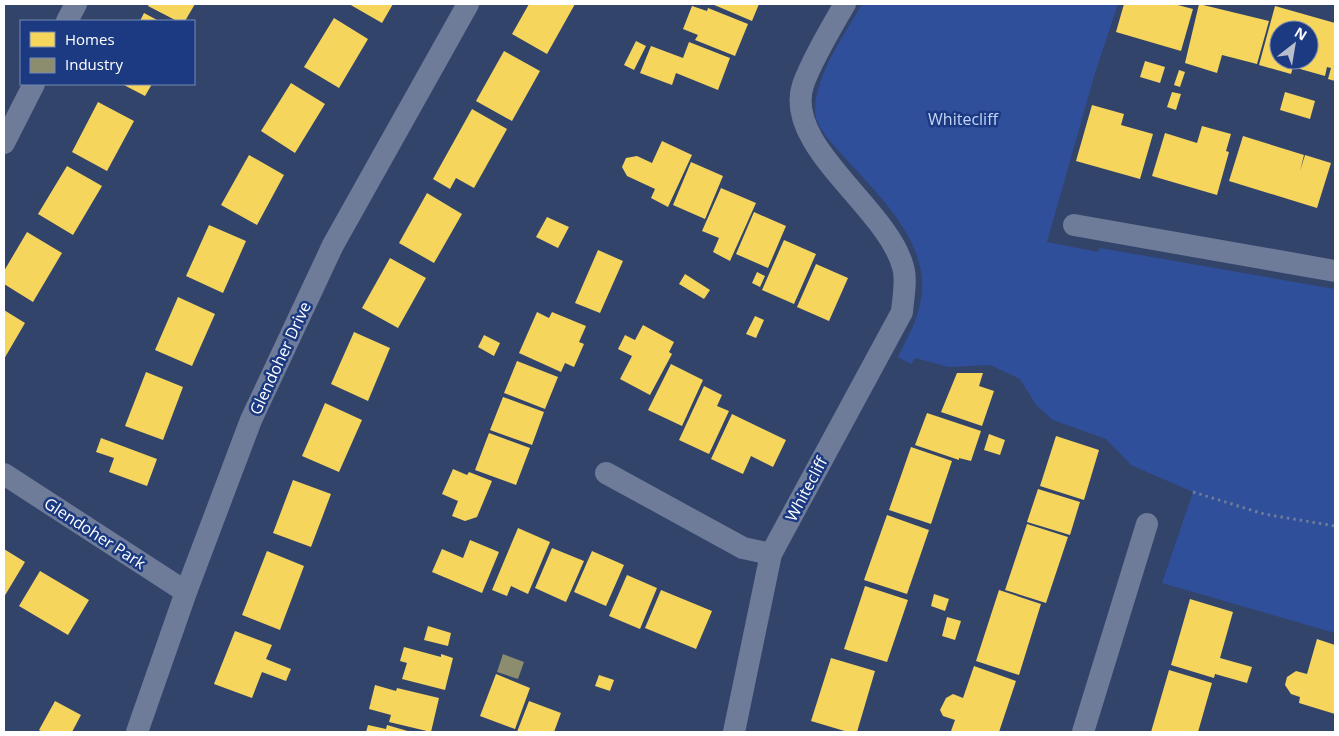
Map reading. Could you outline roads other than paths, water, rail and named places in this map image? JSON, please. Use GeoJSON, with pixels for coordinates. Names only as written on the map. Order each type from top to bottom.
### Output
{"type":"FeatureCollection","features":[{"type":"Feature","properties":{"kind":"street"},"geometry":{"type":"LineString","coordinates":[[68,20],[76,4]]}},
{"type":"Feature","properties":{"kind":"street","name":"Glendoher Drive"},"geometry":{"type":"LineString","coordinates":[[137,732],[186,592],[251,420],[333,245],[468,4]]}},
{"type":"Feature","properties":{"kind":"street","name":"Whitecliff"},"geometry":{"type":"LineString","coordinates":[[734,732],[772,554],[902,312],[904,267],[886,231],[811,140],[802,117],[803,86],[845,4]]}},
{"type":"Feature","properties":{"kind":"street"},"geometry":{"type":"LineString","coordinates":[[4,142],[33,85]]}},
{"type":"Feature","properties":{"kind":"street"},"geometry":{"type":"LineString","coordinates":[[1074,225],[1335,271]]}},
{"type":"Feature","properties":{"kind":"street"},"geometry":{"type":"LineString","coordinates":[[606,473],[743,548],[772,554]]}},
{"type":"Feature","properties":{"kind":"street","name":"Glendoher Park"},"geometry":{"type":"LineString","coordinates":[[4,474],[186,592]]}},
{"type":"Feature","properties":{"kind":"street"},"geometry":{"type":"LineString","coordinates":[[1083,732],[1147,524]]}}]}
